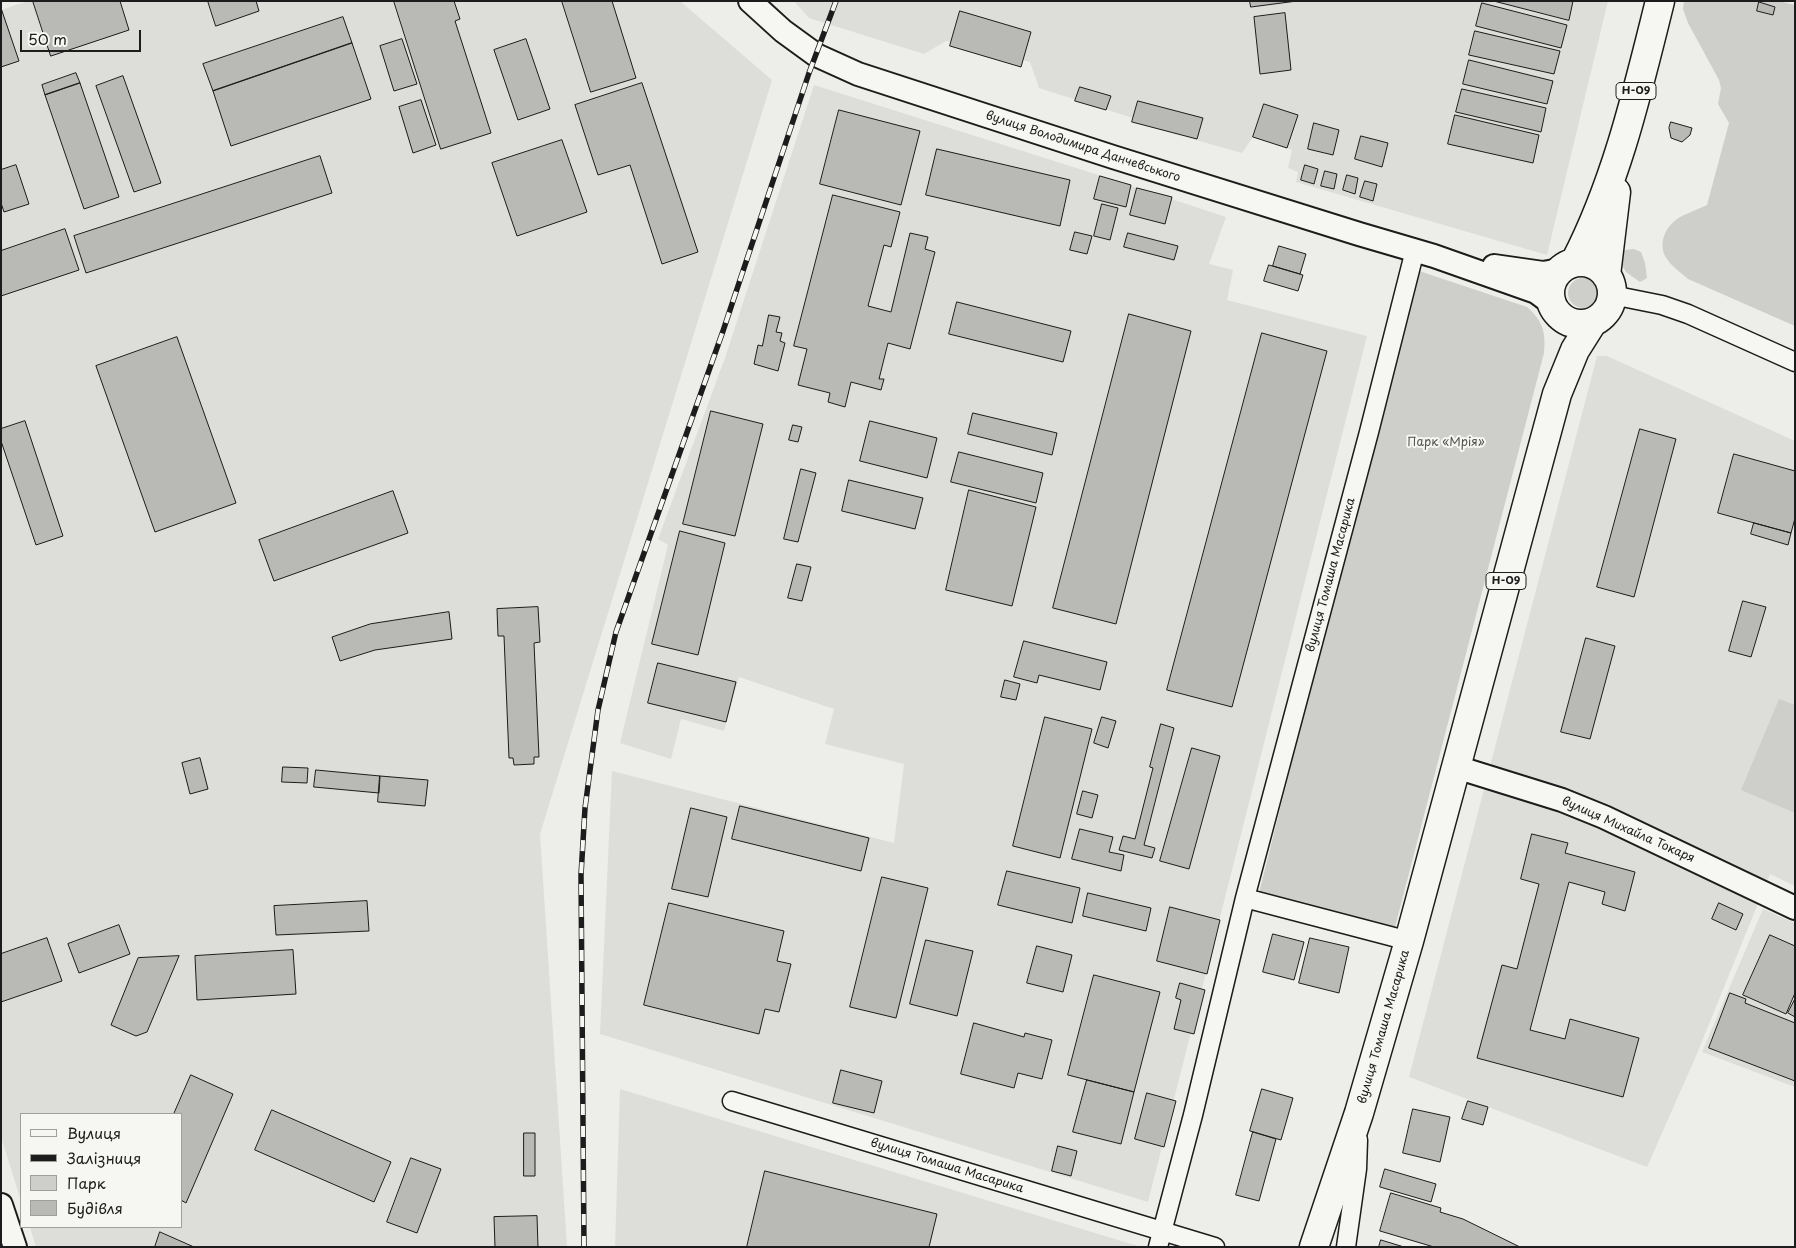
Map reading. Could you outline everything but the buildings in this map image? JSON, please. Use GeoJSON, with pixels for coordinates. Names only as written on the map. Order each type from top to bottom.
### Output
{"type":"FeatureCollection","features":[{"type":"Feature","properties":{"kind":"main road","name":"Н-09"},"geometry":{"type":"LineString","coordinates":[[1553,307],[1550,289],[1555,275],[1567,266],[1588,237],[1621,146],[1660,1]]}},
{"type":"Feature","properties":{"kind":"main road","name":"Н-09"},"geometry":{"type":"LineString","coordinates":[[1592,323],[1606,312],[1611,304],[1609,285],[1621,146]]}},
{"type":"Feature","properties":{"kind":"main road"},"geometry":{"type":"LineString","coordinates":[[1567,266],[1592,264],[1609,285]]}},
{"type":"Feature","properties":{"kind":"main road"},"geometry":{"type":"LineString","coordinates":[[1553,307],[1568,322],[1576,324],[1592,323]]}},
{"type":"Feature","properties":{"kind":"main road","name":"вулиця Томаша Масарика"},"geometry":{"type":"LineString","coordinates":[[1553,307],[1558,348],[1557,394]]}},
{"type":"Feature","properties":{"kind":"main road","name":"вулиця Томаша Масарика"},"geometry":{"type":"LineString","coordinates":[[1314,1247],[1359,1113],[1409,941],[1557,394],[1575,350],[1592,323]]}},
{"type":"Feature","properties":{"kind":"street","name":"вулиця Володимира Данчевського"},"geometry":{"type":"LineString","coordinates":[[750,1],[816,55],[858,74],[1104,154],[1424,253],[1536,292],[1553,307]]}},
{"type":"Feature","properties":{"kind":"street","name":"вулиця Володимира Данчевського"},"geometry":{"type":"LineString","coordinates":[[1424,253],[1542,273],[1567,266]]}},
{"type":"Feature","properties":{"kind":"street","name":"вулиця Томаша Масарика"},"geometry":{"type":"LineString","coordinates":[[1160,1238],[1193,1116],[1245,898],[1369,432],[1424,253]]}},
{"type":"Feature","properties":{"kind":"street"},"geometry":{"type":"LineString","coordinates":[[1609,285],[1688,314],[1795,362]]}},
{"type":"Feature","properties":{"kind":"street","name":"вулиця Михайла Токаря"},"geometry":{"type":"LineString","coordinates":[[1456,767],[1562,800],[1604,817],[1795,908]]}},
{"type":"Feature","properties":{"kind":"street","name":"вулиця Томаша Масарика"},"geometry":{"type":"LineString","coordinates":[[1245,898],[1409,941]]}},
{"type":"Feature","properties":{"kind":"street","name":"вулиця Томаша Масарика"},"geometry":{"type":"LineString","coordinates":[[732,1101],[1160,1238],[1215,1247]]}},
{"type":"Feature","properties":{"kind":"street","name":"вулиця Томаша Масарика"},"geometry":{"type":"LineString","coordinates":[[1346,1247],[1356,1169],[1359,1113]]}},
{"type":"Feature","properties":{"kind":"street"},"geometry":{"type":"LineString","coordinates":[[1,1205],[15,1247]]}},
{"type":"Feature","properties":{"kind":"shaded area"},"geometry":{"type":"Polygon","coordinates":[[[28,1],[680,1],[772,80],[540,834],[567,1247],[36,1247],[30,1228],[182,1228],[182,1113],[20,1113],[20,1198],[1,1137],[1,10],[28,1]]]}},
{"type":"Feature","properties":{"kind":"shaded area"},"geometry":{"type":"Polygon","coordinates":[[[794,1],[1608,1],[1547,255],[1296,182],[1298,172],[1288,168],[1292,150],[1287,148],[1253,137],[1242,153],[1132,122],[1133,118],[1039,88],[1030,62],[1023,60],[1021,67],[950,46],[951,42],[946,41],[924,54],[809,18],[794,1]]]}},
{"type":"Feature","properties":{"kind":"shaded area"},"geometry":{"type":"Polygon","coordinates":[[[814,85],[1226,217],[1209,264],[1233,270],[1227,300],[1367,336],[1148,1202],[600,1034],[612,771],[894,843],[904,764],[825,744],[834,709],[739,677],[724,731],[681,719],[671,759],[620,743],[668,545],[658,539],[725,358],[814,85]]]}},
{"type":"Feature","properties":{"kind":"shaded area"},"geometry":{"type":"Polygon","coordinates":[[[1597,356],[1607,356],[1795,441],[1795,886],[1770,874],[1696,1056],[1647,1167],[1409,1077],[1597,356]]]}},
{"type":"Feature","properties":{"kind":"shaded area"},"geometry":{"type":"Polygon","coordinates":[[[1763,909],[1795,923],[1795,1087],[1702,1052],[1763,909]]]}},
{"type":"Feature","properties":{"kind":"shaded area"},"geometry":{"type":"Polygon","coordinates":[[[620,1089],[1138,1246],[1138,1247],[615,1247],[620,1089]]]}},
{"type":"Feature","properties":{"kind":"green space"},"geometry":{"type":"Polygon","coordinates":[[[1684,1],[1779,1],[1795,5],[1795,326],[1688,279],[1665,256],[1663,238],[1672,223],[1682,216],[1707,205],[1729,123],[1718,104],[1721,88],[1719,80],[1688,23],[1683,9],[1684,1]]]}},
{"type":"Feature","properties":{"kind":"green space"},"geometry":{"type":"Polygon","coordinates":[[[1634,249],[1641,252],[1645,263],[1647,278],[1640,282],[1626,272],[1618,258],[1625,250],[1634,249]]]}},
{"type":"Feature","properties":{"kind":"green space","name":"Парк «Мрія»"},"geometry":{"type":"Polygon","coordinates":[[[1419,271],[1527,307],[1540,322],[1544,333],[1545,346],[1394,931],[1259,893],[1376,427],[1419,271]]]}},
{"type":"Feature","properties":{"kind":"green space"},"geometry":{"type":"Polygon","coordinates":[[[1583,278],[1594,282],[1598,293],[1594,304],[1583,308],[1572,304],[1568,293],[1572,282],[1583,278]]]}},
{"type":"Feature","properties":{"kind":"green space"},"geometry":{"type":"Polygon","coordinates":[[[1779,699],[1795,705],[1795,813],[1741,790],[1779,699]]]}},
{"type":"Feature","properties":{"kind":"railway"},"geometry":{"type":"LineString","coordinates":[[584,1247],[581,875],[585,808],[598,710],[616,632],[723,331],[809,73],[836,1]]}}]}
